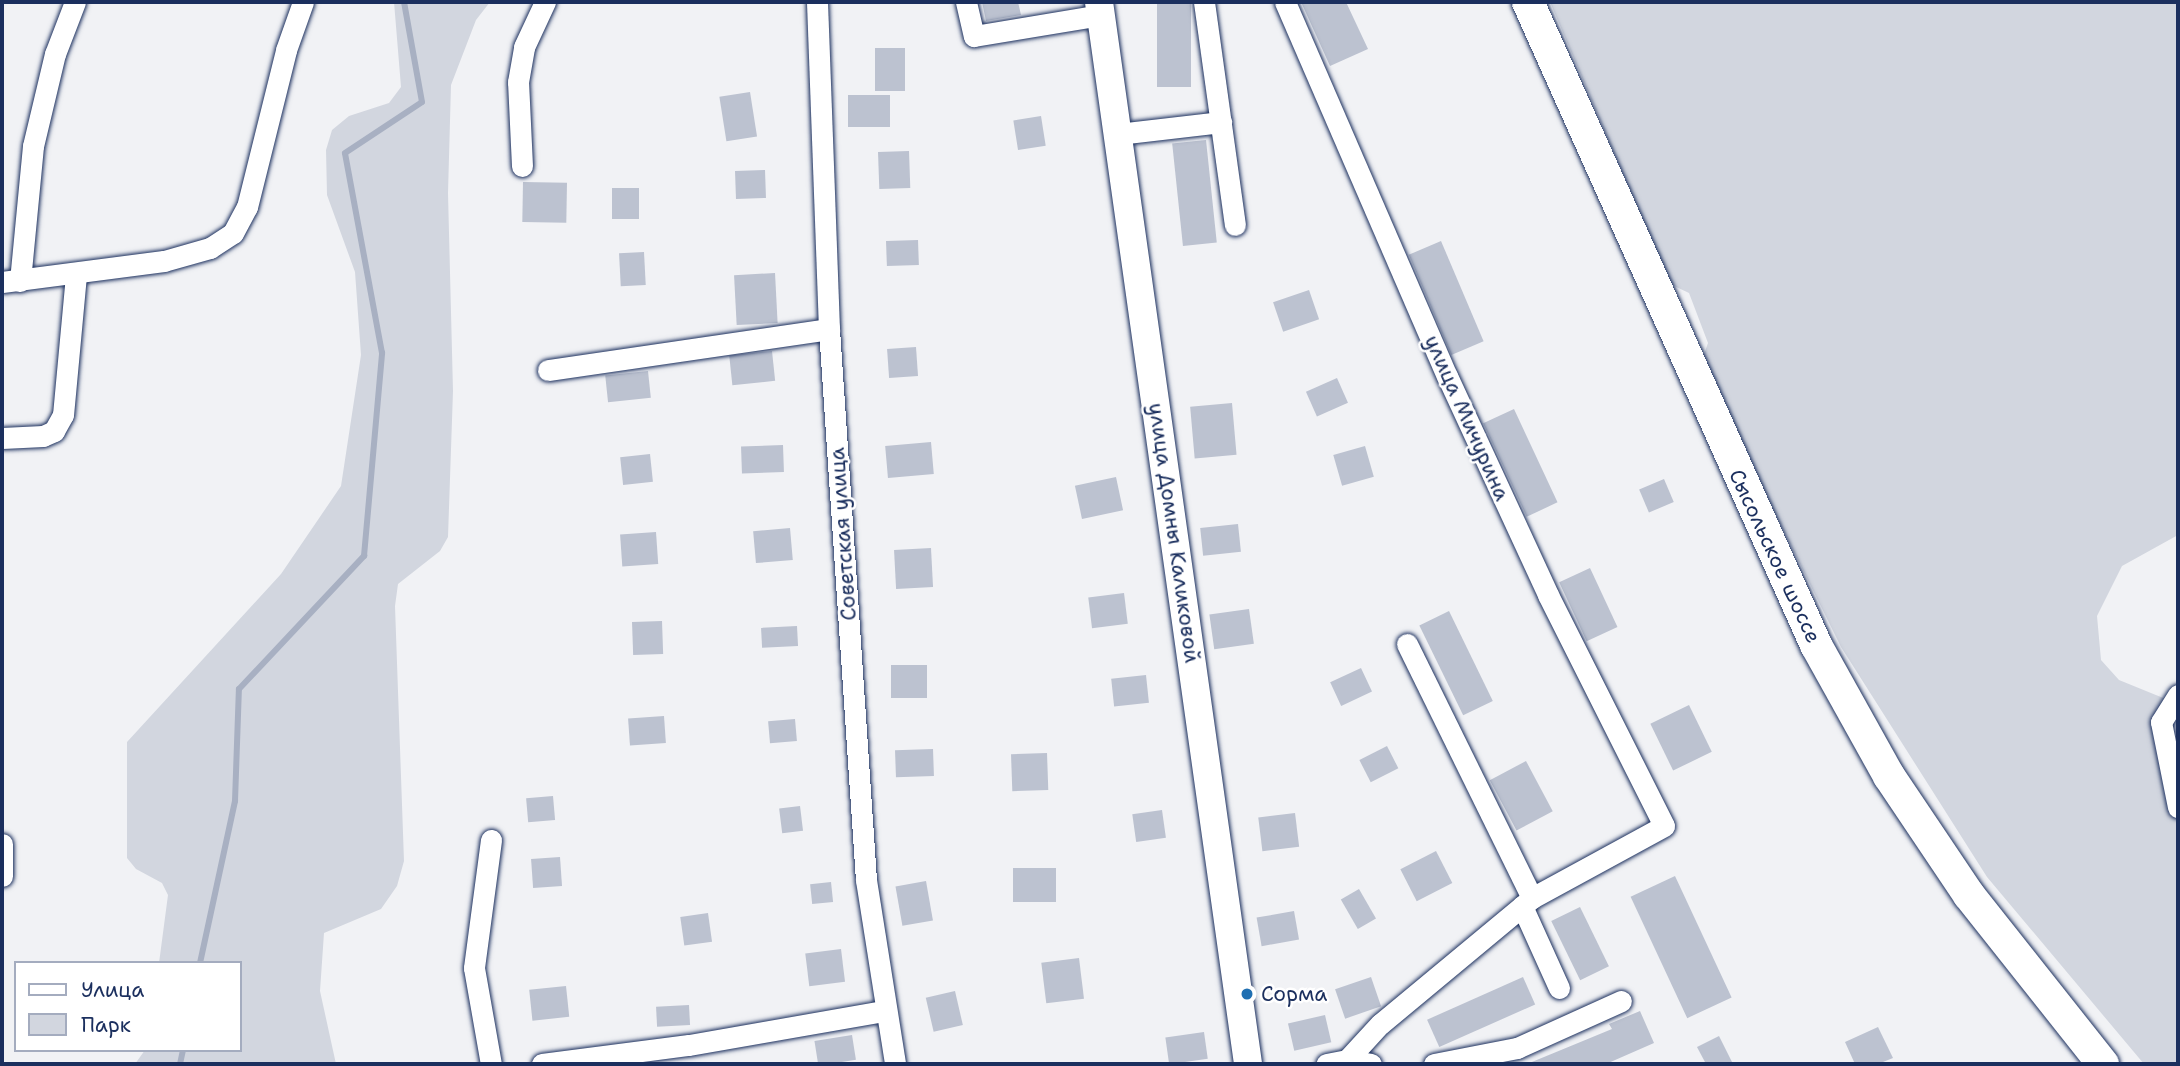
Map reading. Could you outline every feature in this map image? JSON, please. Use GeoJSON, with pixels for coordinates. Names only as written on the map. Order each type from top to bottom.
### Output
{"type":"FeatureCollection","features":[{"type":"Feature","properties":{"kind":"highway","name":"Сысольское шоссе"},"geometry":{"type":"LineString","coordinates":[[1528,2],[1816,645],[1889,776],[1969,895],[2103,1064]]}},
{"type":"Feature","properties":{"kind":"main road","name":"улица Домны Каликовой"},"geometry":{"type":"LineString","coordinates":[[1100,8],[1248,1064]]}},
{"type":"Feature","properties":{"kind":"street"},"geometry":{"type":"LineString","coordinates":[[75,2],[55,54],[35,135],[11,282],[186,256],[210,248],[233,233],[247,207],[286,50],[303,2]]}},
{"type":"Feature","properties":{"kind":"street"},"geometry":{"type":"LineString","coordinates":[[522,166],[519,82],[524,47],[545,2]]}},
{"type":"Feature","properties":{"kind":"street","name":"Советская улица"},"geometry":{"type":"LineString","coordinates":[[817,2],[829,329],[866,880],[884,1011],[895,1064]]}},
{"type":"Feature","properties":{"kind":"street"},"geometry":{"type":"LineString","coordinates":[[966,2],[974,36],[1100,8]]}},
{"type":"Feature","properties":{"kind":"street"},"geometry":{"type":"LineString","coordinates":[[1204,2],[1235,225]]}},
{"type":"Feature","properties":{"kind":"street","name":"улица Мичурина"},"geometry":{"type":"LineString","coordinates":[[1285,2],[1452,388],[1548,594],[1664,826],[1527,902]]}},
{"type":"Feature","properties":{"kind":"street"},"geometry":{"type":"LineString","coordinates":[[1118,134],[1221,122]]}},
{"type":"Feature","properties":{"kind":"street"},"geometry":{"type":"LineString","coordinates":[[2,438],[43,436],[54,431],[63,415],[76,274]]}},
{"type":"Feature","properties":{"kind":"street"},"geometry":{"type":"LineString","coordinates":[[548,370],[829,329]]}},
{"type":"Feature","properties":{"kind":"street"},"geometry":{"type":"LineString","coordinates":[[1407,644],[1527,902],[1559,988]]}},
{"type":"Feature","properties":{"kind":"street"},"geometry":{"type":"LineString","coordinates":[[2178,695],[2161,722],[2178,807]]}},
{"type":"Feature","properties":{"kind":"street"},"geometry":{"type":"LineString","coordinates":[[491,840],[474,968],[491,1064]]}},
{"type":"Feature","properties":{"kind":"street"},"geometry":{"type":"LineString","coordinates":[[2,844],[2,876]]}},
{"type":"Feature","properties":{"kind":"street"},"geometry":{"type":"LineString","coordinates":[[1347,1060],[1380,1024],[1527,902]]}},
{"type":"Feature","properties":{"kind":"street"},"geometry":{"type":"LineString","coordinates":[[1434,1064],[1517,1048],[1622,1001]]}},
{"type":"Feature","properties":{"kind":"street"},"geometry":{"type":"LineString","coordinates":[[542,1064],[689,1045],[884,1011]]}},
{"type":"Feature","properties":{"kind":"street"},"geometry":{"type":"LineString","coordinates":[[1326,1064],[1347,1060],[1371,1064]]}},
{"type":"Feature","properties":{"kind":"green space"},"geometry":{"type":"Polygon","coordinates":[[[394,2],[490,2],[476,20],[451,85],[448,193],[453,391],[448,537],[440,551],[398,584],[395,606],[404,861],[397,886],[381,909],[324,933],[320,991],[336,1064],[135,1064],[144,1052],[242,1052],[242,961],[159,961],[168,895],[162,883],[136,869],[127,858],[127,742],[281,574],[341,486],[361,355],[355,272],[327,195],[326,150],[332,130],[349,116],[389,103],[401,87],[394,2]]]}},
{"type":"Feature","properties":{"kind":"green space"},"geometry":{"type":"Polygon","coordinates":[[[1550,2],[2178,2],[2178,535],[2122,566],[2097,616],[2101,660],[2119,680],[2178,704],[2178,1064],[2144,1064],[1987,877],[1841,647],[1701,363],[1708,343],[1689,293],[1670,284],[1550,2]]]}},
{"type":"Feature","properties":{"kind":"building"},"geometry":{"type":"Polygon","coordinates":[[[982,2],[1018,2],[1021,15],[986,21],[982,2]]]}},
{"type":"Feature","properties":{"kind":"building"},"geometry":{"type":"Polygon","coordinates":[[[1157,2],[1191,2],[1191,87],[1157,87],[1157,2]]]}},
{"type":"Feature","properties":{"kind":"building"},"geometry":{"type":"Polygon","coordinates":[[[1301,2],[1346,2],[1368,49],[1330,66],[1301,2]]]}},
{"type":"Feature","properties":{"kind":"building"},"geometry":{"type":"Polygon","coordinates":[[[875,48],[905,48],[905,91],[875,91],[875,48]]]}},
{"type":"Feature","properties":{"kind":"building"},"geometry":{"type":"Polygon","coordinates":[[[750,92],[757,136],[726,141],[719,97],[750,92]]]}},
{"type":"Feature","properties":{"kind":"building"},"geometry":{"type":"Polygon","coordinates":[[[848,95],[890,95],[890,127],[848,127],[848,95]]]}},
{"type":"Feature","properties":{"kind":"building"},"geometry":{"type":"Polygon","coordinates":[[[1041,116],[1046,146],[1018,150],[1013,120],[1041,116]]]}},
{"type":"Feature","properties":{"kind":"building"},"geometry":{"type":"Polygon","coordinates":[[[1206,140],[1217,242],[1183,246],[1172,144],[1206,140]]]}},
{"type":"Feature","properties":{"kind":"building"},"geometry":{"type":"Polygon","coordinates":[[[909,151],[910,188],[879,189],[878,152],[909,151]]]}},
{"type":"Feature","properties":{"kind":"building"},"geometry":{"type":"Polygon","coordinates":[[[765,170],[766,198],[736,199],[735,171],[765,170]]]}},
{"type":"Feature","properties":{"kind":"building"},"geometry":{"type":"Polygon","coordinates":[[[523,182],[567,183],[566,223],[522,222],[523,182]]]}},
{"type":"Feature","properties":{"kind":"building"},"geometry":{"type":"Polygon","coordinates":[[[612,188],[639,188],[639,219],[612,219],[612,188]]]}},
{"type":"Feature","properties":{"kind":"building"},"geometry":{"type":"Polygon","coordinates":[[[918,240],[919,265],[887,266],[886,241],[918,240]]]}},
{"type":"Feature","properties":{"kind":"building"},"geometry":{"type":"Polygon","coordinates":[[[1441,241],[1484,341],[1451,355],[1409,255],[1441,241]]]}},
{"type":"Feature","properties":{"kind":"building"},"geometry":{"type":"Polygon","coordinates":[[[644,252],[646,285],[621,286],[619,253],[644,252]]]}},
{"type":"Feature","properties":{"kind":"building"},"geometry":{"type":"Polygon","coordinates":[[[775,273],[778,323],[737,325],[734,275],[775,273]]]}},
{"type":"Feature","properties":{"kind":"building"},"geometry":{"type":"Polygon","coordinates":[[[1309,290],[1319,319],[1283,332],[1273,302],[1309,290]]]}},
{"type":"Feature","properties":{"kind":"building"},"geometry":{"type":"Polygon","coordinates":[[[916,347],[918,376],[889,378],[887,349],[916,347]]]}},
{"type":"Feature","properties":{"kind":"building"},"geometry":{"type":"Polygon","coordinates":[[[772,351],[775,381],[732,385],[729,355],[772,351]]]}},
{"type":"Feature","properties":{"kind":"building"},"geometry":{"type":"Polygon","coordinates":[[[648,371],[651,398],[608,402],[605,375],[648,371]]]}},
{"type":"Feature","properties":{"kind":"building"},"geometry":{"type":"Polygon","coordinates":[[[1337,378],[1348,403],[1317,416],[1306,392],[1337,378]]]}},
{"type":"Feature","properties":{"kind":"building"},"geometry":{"type":"Polygon","coordinates":[[[1232,403],[1237,455],[1195,458],[1190,407],[1232,403]]]}},
{"type":"Feature","properties":{"kind":"building"},"geometry":{"type":"Polygon","coordinates":[[[1514,409],[1558,502],[1527,517],[1483,423],[1514,409]]]}},
{"type":"Feature","properties":{"kind":"building"},"geometry":{"type":"Polygon","coordinates":[[[931,442],[934,474],[888,478],[885,446],[931,442]]]}},
{"type":"Feature","properties":{"kind":"building"},"geometry":{"type":"Polygon","coordinates":[[[783,445],[784,472],[742,473],[741,446],[783,445]]]}},
{"type":"Feature","properties":{"kind":"building"},"geometry":{"type":"Polygon","coordinates":[[[1365,446],[1374,477],[1342,486],[1333,455],[1365,446]]]}},
{"type":"Feature","properties":{"kind":"building"},"geometry":{"type":"Polygon","coordinates":[[[650,454],[653,482],[623,485],[620,457],[650,454]]]}},
{"type":"Feature","properties":{"kind":"building"},"geometry":{"type":"Polygon","coordinates":[[[1116,477],[1123,510],[1082,519],[1075,486],[1116,477]]]}},
{"type":"Feature","properties":{"kind":"building"},"geometry":{"type":"Polygon","coordinates":[[[1664,479],[1674,502],[1649,513],[1639,490],[1664,479]]]}},
{"type":"Feature","properties":{"kind":"building"},"geometry":{"type":"Polygon","coordinates":[[[1238,524],[1241,552],[1203,556],[1200,528],[1238,524]]]}},
{"type":"Feature","properties":{"kind":"building"},"geometry":{"type":"Polygon","coordinates":[[[790,528],[793,560],[756,563],[753,531],[790,528]]]}},
{"type":"Feature","properties":{"kind":"building"},"geometry":{"type":"Polygon","coordinates":[[[656,532],[658,564],[622,566],[620,535],[656,532]]]}},
{"type":"Feature","properties":{"kind":"building"},"geometry":{"type":"Polygon","coordinates":[[[931,548],[933,587],[896,589],[894,550],[931,548]]]}},
{"type":"Feature","properties":{"kind":"building"},"geometry":{"type":"Polygon","coordinates":[[[1590,568],[1617,627],[1587,641],[1559,582],[1590,568]]]}},
{"type":"Feature","properties":{"kind":"building"},"geometry":{"type":"Polygon","coordinates":[[[1124,593],[1128,624],[1092,628],[1088,597],[1124,593]]]}},
{"type":"Feature","properties":{"kind":"building"},"geometry":{"type":"Polygon","coordinates":[[[1249,609],[1254,644],[1214,649],[1209,615],[1249,609]]]}},
{"type":"Feature","properties":{"kind":"building"},"geometry":{"type":"Polygon","coordinates":[[[1449,611],[1493,701],[1463,715],[1419,625],[1449,611]]]}},
{"type":"Feature","properties":{"kind":"building"},"geometry":{"type":"Polygon","coordinates":[[[662,621],[663,654],[633,655],[632,622],[662,621]]]}},
{"type":"Feature","properties":{"kind":"building"},"geometry":{"type":"Polygon","coordinates":[[[797,626],[798,646],[762,648],[761,628],[797,626]]]}},
{"type":"Feature","properties":{"kind":"building"},"geometry":{"type":"Polygon","coordinates":[[[891,665],[927,665],[927,698],[891,698],[891,665]]]}},
{"type":"Feature","properties":{"kind":"building"},"geometry":{"type":"Polygon","coordinates":[[[1361,668],[1372,692],[1341,706],[1330,682],[1361,668]]]}},
{"type":"Feature","properties":{"kind":"building"},"geometry":{"type":"Polygon","coordinates":[[[1146,675],[1149,703],[1114,707],[1111,679],[1146,675]]]}},
{"type":"Feature","properties":{"kind":"building"},"geometry":{"type":"Polygon","coordinates":[[[1689,705],[1712,752],[1673,771],[1650,724],[1689,705]]]}},
{"type":"Feature","properties":{"kind":"building"},"geometry":{"type":"Polygon","coordinates":[[[664,716],[666,743],[630,745],[628,719],[664,716]]]}},
{"type":"Feature","properties":{"kind":"building"},"geometry":{"type":"Polygon","coordinates":[[[795,719],[797,741],[770,743],[768,721],[795,719]]]}},
{"type":"Feature","properties":{"kind":"building"},"geometry":{"type":"Polygon","coordinates":[[[1387,746],[1398,768],[1371,782],[1359,760],[1387,746]]]}},
{"type":"Feature","properties":{"kind":"building"},"geometry":{"type":"Polygon","coordinates":[[[933,749],[934,776],[896,777],[895,750],[933,749]]]}},
{"type":"Feature","properties":{"kind":"building"},"geometry":{"type":"Polygon","coordinates":[[[1047,753],[1048,790],[1012,791],[1011,754],[1047,753]]]}},
{"type":"Feature","properties":{"kind":"building"},"geometry":{"type":"Polygon","coordinates":[[[1526,761],[1553,811],[1517,831],[1490,780],[1526,761]]]}},
{"type":"Feature","properties":{"kind":"building"},"geometry":{"type":"Polygon","coordinates":[[[553,796],[555,820],[528,822],[526,798],[553,796]]]}},
{"type":"Feature","properties":{"kind":"building"},"geometry":{"type":"Polygon","coordinates":[[[800,806],[803,831],[782,833],[779,809],[800,806]]]}},
{"type":"Feature","properties":{"kind":"building"},"geometry":{"type":"Polygon","coordinates":[[[1162,810],[1166,838],[1136,842],[1132,814],[1162,810]]]}},
{"type":"Feature","properties":{"kind":"building"},"geometry":{"type":"Polygon","coordinates":[[[1295,813],[1299,847],[1262,851],[1258,818],[1295,813]]]}},
{"type":"Feature","properties":{"kind":"building"},"geometry":{"type":"Polygon","coordinates":[[[1436,851],[1452,883],[1417,901],[1400,869],[1436,851]]]}},
{"type":"Feature","properties":{"kind":"building"},"geometry":{"type":"Polygon","coordinates":[[[560,857],[562,886],[533,888],[531,859],[560,857]]]}},
{"type":"Feature","properties":{"kind":"building"},"geometry":{"type":"Polygon","coordinates":[[[1013,868],[1056,868],[1056,902],[1013,902],[1013,868]]]}},
{"type":"Feature","properties":{"kind":"building"},"geometry":{"type":"Polygon","coordinates":[[[1675,876],[1732,997],[1687,1018],[1631,897],[1675,876]]]}},
{"type":"Feature","properties":{"kind":"building"},"geometry":{"type":"Polygon","coordinates":[[[926,881],[933,920],[902,926],[895,886],[926,881]]]}},
{"type":"Feature","properties":{"kind":"building"},"geometry":{"type":"Polygon","coordinates":[[[831,882],[833,902],[812,904],[810,884],[831,882]]]}},
{"type":"Feature","properties":{"kind":"building"},"geometry":{"type":"Polygon","coordinates":[[[1359,889],[1376,918],[1358,929],[1341,900],[1359,889]]]}},
{"type":"Feature","properties":{"kind":"building"},"geometry":{"type":"Polygon","coordinates":[[[1580,907],[1609,966],[1580,980],[1551,921],[1580,907]]]}},
{"type":"Feature","properties":{"kind":"building"},"geometry":{"type":"Polygon","coordinates":[[[1294,911],[1299,940],[1262,946],[1257,918],[1294,911]]]}},
{"type":"Feature","properties":{"kind":"building"},"geometry":{"type":"Polygon","coordinates":[[[708,913],[712,942],[684,946],[680,917],[708,913]]]}},
{"type":"Feature","properties":{"kind":"building"},"geometry":{"type":"Polygon","coordinates":[[[841,949],[845,982],[809,986],[805,953],[841,949]]]}},
{"type":"Feature","properties":{"kind":"building"},"geometry":{"type":"Polygon","coordinates":[[[1079,958],[1084,999],[1046,1003],[1041,963],[1079,958]]]}},
{"type":"Feature","properties":{"kind":"building"},"geometry":{"type":"Polygon","coordinates":[[[1371,977],[1381,1006],[1345,1019],[1335,989],[1371,977]]]}},
{"type":"Feature","properties":{"kind":"building"},"geometry":{"type":"Polygon","coordinates":[[[1523,977],[1535,1004],[1439,1047],[1427,1020],[1523,977]]]}},
{"type":"Feature","properties":{"kind":"building"},"geometry":{"type":"Polygon","coordinates":[[[566,986],[569,1017],[532,1021],[529,990],[566,986]]]}},
{"type":"Feature","properties":{"kind":"building"},"geometry":{"type":"Polygon","coordinates":[[[955,991],[963,1025],[934,1032],[926,998],[955,991]]]}},
{"type":"Feature","properties":{"kind":"building"},"geometry":{"type":"Polygon","coordinates":[[[689,1005],[690,1025],[657,1027],[656,1007],[689,1005]]]}},
{"type":"Feature","properties":{"kind":"building"},"geometry":{"type":"Polygon","coordinates":[[[1640,1011],[1654,1043],[1606,1064],[1527,1064],[1612,1029],[1609,1024],[1640,1011]]]}},
{"type":"Feature","properties":{"kind":"building"},"geometry":{"type":"Polygon","coordinates":[[[1325,1015],[1331,1042],[1294,1051],[1288,1024],[1325,1015]]]}},
{"type":"Feature","properties":{"kind":"building"},"geometry":{"type":"Polygon","coordinates":[[[1878,1027],[1893,1058],[1878,1064],[1855,1064],[1845,1042],[1878,1027]]]}},
{"type":"Feature","properties":{"kind":"building"},"geometry":{"type":"Polygon","coordinates":[[[1204,1032],[1208,1059],[1169,1064],[1165,1037],[1204,1032]]]}},
{"type":"Feature","properties":{"kind":"building"},"geometry":{"type":"Polygon","coordinates":[[[852,1035],[856,1060],[818,1064],[814,1041],[852,1035]]]}},
{"type":"Feature","properties":{"kind":"building"},"geometry":{"type":"Polygon","coordinates":[[[1719,1036],[1733,1064],[1706,1064],[1697,1047],[1719,1036]]]}},
{"type":"Feature","properties":{"kind":"waterway"},"geometry":{"type":"LineString","coordinates":[[200,961],[235,801],[239,689],[364,556],[382,353],[345,153],[422,102],[404,2]]}},
{"type":"Feature","properties":{"kind":"waterway"},"geometry":{"type":"LineString","coordinates":[[180,1064],[183,1052]]}},
{"type":"Feature","properties":{"kind":"place","name":"Сорма"},"geometry":{"type":"Point","coordinates":[1247,994]}}]}
